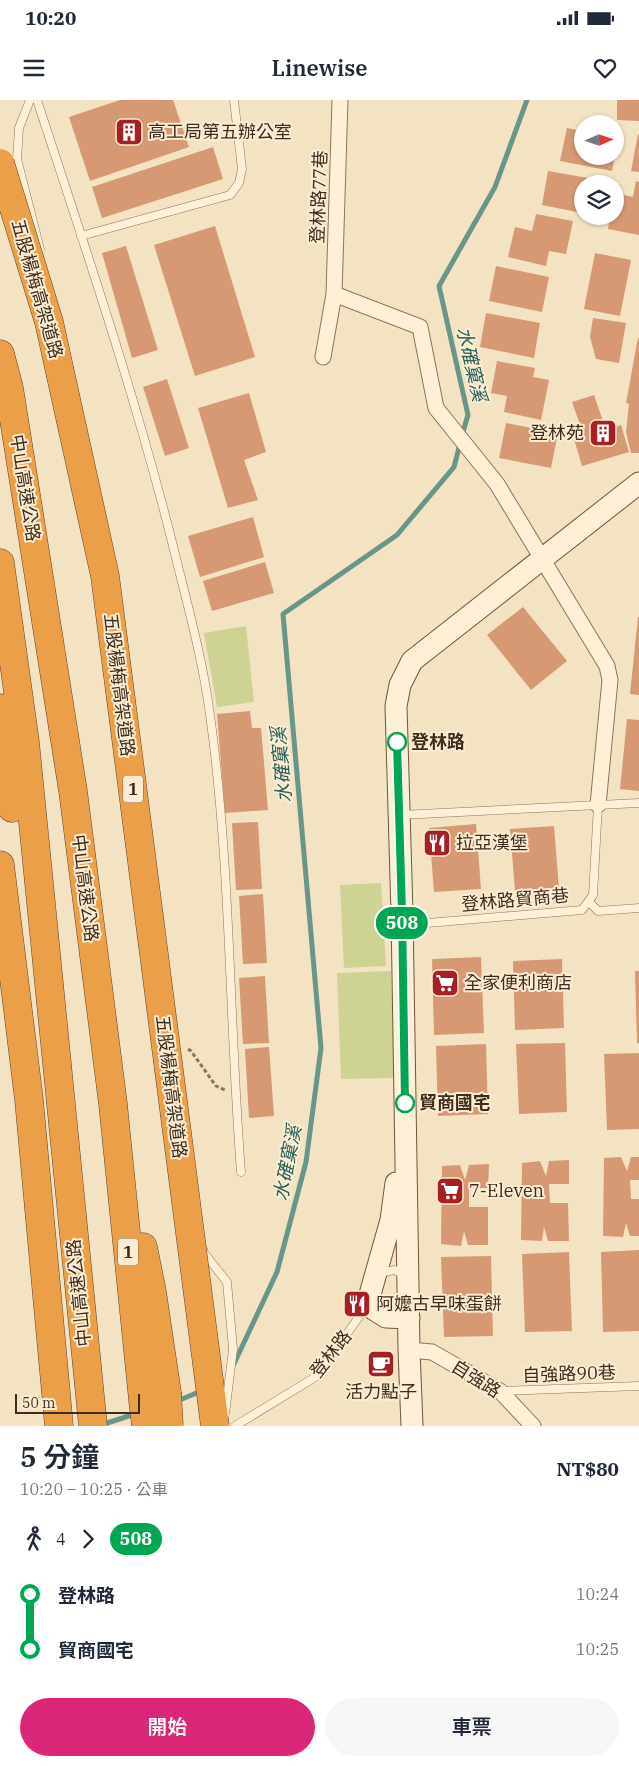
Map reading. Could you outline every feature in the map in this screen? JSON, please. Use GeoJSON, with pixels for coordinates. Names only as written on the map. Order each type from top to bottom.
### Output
{"type":"FeatureCollection","features":[{"type":"Feature","properties":{"kind":"highway","name":"五股楊梅高架道路"},"geometry":{"type":"LineString","coordinates":[[0,163],[49,322],[105,576],[215,1426]]}},
{"type":"Feature","properties":{"kind":"highway"},"geometry":{"type":"LineString","coordinates":[[0,343],[9,388]]}},
{"type":"Feature","properties":{"kind":"highway","name":"中山高速公路"},"geometry":{"type":"LineString","coordinates":[[0,354],[9,388],[73,790],[152,1406],[170,1426]]}},
{"type":"Feature","properties":{"kind":"highway","name":"中山高速公路"},"geometry":{"type":"LineString","coordinates":[[0,565],[25,742],[78,1422]]}},
{"type":"Feature","properties":{"kind":"highway"},"geometry":{"type":"LineString","coordinates":[[0,708],[78,1422]]}},
{"type":"Feature","properties":{"kind":"highway"},"geometry":{"type":"LineString","coordinates":[[0,865],[29,1100],[78,1422]]}},
{"type":"Feature","properties":{"kind":"street","name":"登林路77巷"},"geometry":{"type":"LineString","coordinates":[[323,357],[334,294],[340,100]]}},
{"type":"Feature","properties":{"kind":"street"},"geometry":{"type":"LineString","coordinates":[[334,294],[420,327],[436,408],[497,484],[607,666],[610,680],[598,805]]}},
{"type":"Feature","properties":{"kind":"street","name":"登林路"},"geometry":{"type":"LineString","coordinates":[[409,1318],[396,706],[400,685],[412,661],[639,483]]}},
{"type":"Feature","properties":{"kind":"street","name":"登林路"},"geometry":{"type":"LineString","coordinates":[[367,1305],[391,1220],[405,1108]]}},
{"type":"Feature","properties":{"kind":"street"},"geometry":{"type":"LineString","coordinates":[[367,1305],[386,1317],[409,1318],[412,1426]]}},
{"type":"Feature","properties":{"kind":"street","name":"自強路"},"geometry":{"type":"LineString","coordinates":[[409,1350],[432,1352],[500,1391],[532,1426]]}},
{"type":"Feature","properties":{"kind":"lane"},"geometry":{"type":"LineString","coordinates":[[30,100],[19,128],[17,159],[41,252]]}},
{"type":"Feature","properties":{"kind":"lane"},"geometry":{"type":"LineString","coordinates":[[37,100],[155,472],[191,618],[210,713],[221,815],[235,1094],[241,1172]]}},
{"type":"Feature","properties":{"kind":"lane"},"geometry":{"type":"LineString","coordinates":[[81,236],[230,195],[239,183],[242,169],[234,100]]}},
{"type":"Feature","properties":{"kind":"lane"},"geometry":{"type":"LineString","coordinates":[[107,548],[153,906],[168,1040],[188,1150]]}},
{"type":"Feature","properties":{"kind":"lane"},"geometry":{"type":"LineString","coordinates":[[399,815],[639,803]]}},
{"type":"Feature","properties":{"kind":"lane","name":"登林路貿商巷"},"geometry":{"type":"LineString","coordinates":[[402,925],[582,910],[593,895],[598,805]]}},
{"type":"Feature","properties":{"kind":"lane"},"geometry":{"type":"LineString","coordinates":[[589,902],[598,911],[639,908]]}},
{"type":"Feature","properties":{"kind":"lane"},"geometry":{"type":"LineString","coordinates":[[203,1244],[204,1253],[227,1282],[233,1349],[224,1426]]}},
{"type":"Feature","properties":{"kind":"lane"},"geometry":{"type":"LineString","coordinates":[[377,1273],[395,1270],[408,1278]]}},
{"type":"Feature","properties":{"kind":"lane","name":"登林路"},"geometry":{"type":"LineString","coordinates":[[235,1426],[317,1376],[367,1305]]}},
{"type":"Feature","properties":{"kind":"lane","name":"自強路90巷"},"geometry":{"type":"LineString","coordinates":[[500,1391],[639,1386]]}},
{"type":"Feature","properties":{"kind":"path"},"geometry":{"type":"LineString","coordinates":[[168,1040],[191,1051],[216,1086],[235,1094]]}},
{"type":"Feature","properties":{"kind":"green space"},"geometry":{"type":"Polygon","coordinates":[[[246,626],[254,702],[217,707],[204,633],[246,626]]]}},
{"type":"Feature","properties":{"kind":"green space"},"geometry":{"type":"Polygon","coordinates":[[[381,883],[386,966],[344,968],[340,885],[381,883]]]}},
{"type":"Feature","properties":{"kind":"green space"},"geometry":{"type":"Polygon","coordinates":[[[391,971],[394,1078],[341,1079],[337,973],[391,971]]]}},
{"type":"Feature","properties":{"kind":"building","name":"高工局第五辦公室"},"geometry":{"type":"Polygon","coordinates":[[[120,100],[173,100],[189,147],[90,181],[69,117],[120,100]]]}},
{"type":"Feature","properties":{"kind":"building"},"geometry":{"type":"Polygon","coordinates":[[[617,100],[639,100],[639,121],[624,120],[624,115],[617,115],[617,100]]]}},
{"type":"Feature","properties":{"kind":"building"},"geometry":{"type":"Polygon","coordinates":[[[567,128],[574,129],[574,164],[560,161],[567,128]]]}},
{"type":"Feature","properties":{"kind":"building"},"geometry":{"type":"Polygon","coordinates":[[[639,134],[639,172],[631,171],[639,134]]]}},
{"type":"Feature","properties":{"kind":"building"},"geometry":{"type":"Polygon","coordinates":[[[213,147],[223,179],[102,218],[92,187],[213,147]]]}},
{"type":"Feature","properties":{"kind":"building"},"geometry":{"type":"Polygon","coordinates":[[[581,165],[613,165],[612,171],[581,165]]]}},
{"type":"Feature","properties":{"kind":"building"},"geometry":{"type":"Polygon","coordinates":[[[548,171],[574,176],[574,211],[542,205],[548,171]]]}},
{"type":"Feature","properties":{"kind":"building"},"geometry":{"type":"Polygon","coordinates":[[[636,181],[639,182],[639,235],[608,229],[609,225],[624,225],[624,195],[633,197],[636,181]]]}},
{"type":"Feature","properties":{"kind":"building"},"geometry":{"type":"Polygon","coordinates":[[[536,214],[573,221],[566,254],[549,251],[546,266],[508,257],[515,227],[532,231],[536,214]]]}},
{"type":"Feature","properties":{"kind":"building"},"geometry":{"type":"Polygon","coordinates":[[[215,226],[255,357],[195,376],[154,245],[215,226]]]}},
{"type":"Feature","properties":{"kind":"building"},"geometry":{"type":"Polygon","coordinates":[[[126,246],[158,350],[132,358],[102,253],[126,246]]]}},
{"type":"Feature","properties":{"kind":"building"},"geometry":{"type":"Polygon","coordinates":[[[595,253],[631,260],[620,316],[584,309],[595,253]]]}},
{"type":"Feature","properties":{"kind":"building"},"geometry":{"type":"Polygon","coordinates":[[[496,266],[549,277],[542,312],[489,301],[496,266]]]}},
{"type":"Feature","properties":{"kind":"building"},"geometry":{"type":"Polygon","coordinates":[[[486,313],[540,323],[534,358],[480,347],[486,313]]]}},
{"type":"Feature","properties":{"kind":"building"},"geometry":{"type":"Polygon","coordinates":[[[593,318],[626,323],[619,363],[596,359],[590,337],[593,318]]]}},
{"type":"Feature","properties":{"kind":"building"},"geometry":{"type":"Polygon","coordinates":[[[638,338],[639,453],[631,453],[626,432],[629,404],[626,403],[638,338]]]}},
{"type":"Feature","properties":{"kind":"building"},"geometry":{"type":"Polygon","coordinates":[[[497,361],[535,368],[533,377],[549,380],[541,420],[504,412],[507,396],[491,393],[497,361]]]}},
{"type":"Feature","properties":{"kind":"building"},"geometry":{"type":"Polygon","coordinates":[[[167,379],[189,448],[165,456],[143,387],[167,379]]]}},
{"type":"Feature","properties":{"kind":"building"},"geometry":{"type":"Polygon","coordinates":[[[249,393],[266,452],[244,460],[258,500],[228,508],[198,408],[249,393]]]}},
{"type":"Feature","properties":{"kind":"building","name":"登林苑"},"geometry":{"type":"Polygon","coordinates":[[[594,395],[606,430],[621,425],[629,452],[582,466],[574,439],[584,436],[572,402],[594,395]]]}},
{"type":"Feature","properties":{"kind":"building"},"geometry":{"type":"Polygon","coordinates":[[[506,423],[558,433],[551,468],[499,458],[506,423]]]}},
{"type":"Feature","properties":{"kind":"building"},"geometry":{"type":"Polygon","coordinates":[[[253,517],[264,557],[200,577],[188,536],[253,517]]]}},
{"type":"Feature","properties":{"kind":"building"},"geometry":{"type":"Polygon","coordinates":[[[265,562],[274,593],[212,611],[203,581],[265,562]]]}},
{"type":"Feature","properties":{"kind":"building"},"geometry":{"type":"Polygon","coordinates":[[[523,607],[567,661],[531,690],[487,635],[523,607]]]}},
{"type":"Feature","properties":{"kind":"building"},"geometry":{"type":"Polygon","coordinates":[[[639,617],[639,695],[630,694],[639,617]]]}},
{"type":"Feature","properties":{"kind":"building"},"geometry":{"type":"Polygon","coordinates":[[[250,711],[252,728],[261,728],[268,810],[225,813],[217,714],[250,711]]]}},
{"type":"Feature","properties":{"kind":"building"},"geometry":{"type":"Polygon","coordinates":[[[627,719],[639,720],[639,791],[620,789],[627,719]]]}},
{"type":"Feature","properties":{"kind":"building"},"geometry":{"type":"Polygon","coordinates":[[[258,822],[262,889],[236,890],[232,823],[258,822]]]}},
{"type":"Feature","properties":{"kind":"building"},"geometry":{"type":"Polygon","coordinates":[[[476,824],[481,889],[434,892],[429,828],[476,824]]]}},
{"type":"Feature","properties":{"kind":"building"},"geometry":{"type":"Polygon","coordinates":[[[554,826],[559,889],[515,891],[510,829],[554,826]]]}},
{"type":"Feature","properties":{"kind":"building"},"geometry":{"type":"Polygon","coordinates":[[[263,894],[267,963],[243,964],[239,896],[263,894]]]}},
{"type":"Feature","properties":{"kind":"building"},"geometry":{"type":"Polygon","coordinates":[[[481,957],[484,1033],[434,1035],[432,959],[481,957]]]}},
{"type":"Feature","properties":{"kind":"building"},"geometry":{"type":"Polygon","coordinates":[[[562,959],[564,1028],[515,1030],[513,961],[562,959]]]}},
{"type":"Feature","properties":{"kind":"building"},"geometry":{"type":"Polygon","coordinates":[[[635,971],[639,971],[639,1043],[637,1043],[635,971]]]}},
{"type":"Feature","properties":{"kind":"building"},"geometry":{"type":"Polygon","coordinates":[[[265,976],[269,1043],[243,1044],[239,978],[265,976]]]}},
{"type":"Feature","properties":{"kind":"building"},"geometry":{"type":"Polygon","coordinates":[[[565,1043],[567,1112],[519,1114],[516,1044],[565,1043]]]}},
{"type":"Feature","properties":{"kind":"building"},"geometry":{"type":"Polygon","coordinates":[[[486,1044],[488,1114],[438,1116],[436,1046],[486,1044]]]}},
{"type":"Feature","properties":{"kind":"building"},"geometry":{"type":"Polygon","coordinates":[[[269,1047],[274,1116],[249,1118],[245,1049],[269,1047]]]}},
{"type":"Feature","properties":{"kind":"building"},"geometry":{"type":"Polygon","coordinates":[[[639,1053],[639,1129],[607,1130],[604,1054],[639,1053]]]}},
{"type":"Feature","properties":{"kind":"building"},"geometry":{"type":"Polygon","coordinates":[[[621,1157],[627,1171],[631,1157],[639,1157],[639,1180],[630,1180],[631,1199],[639,1199],[639,1236],[630,1236],[626,1223],[623,1237],[603,1236],[604,1158],[621,1157]]]}},
{"type":"Feature","properties":{"kind":"building"},"geometry":{"type":"Polygon","coordinates":[[[569,1160],[569,1184],[549,1184],[550,1203],[568,1203],[569,1241],[548,1241],[544,1227],[542,1241],[521,1240],[522,1163],[540,1161],[546,1176],[549,1161],[569,1160]]]}},
{"type":"Feature","properties":{"kind":"building"},"geometry":{"type":"Polygon","coordinates":[[[489,1164],[488,1188],[469,1188],[469,1207],[488,1207],[488,1245],[468,1245],[464,1231],[461,1246],[441,1244],[442,1166],[460,1165],[465,1180],[469,1165],[489,1164]]]}},
{"type":"Feature","properties":{"kind":"building"},"geometry":{"type":"Polygon","coordinates":[[[639,1250],[639,1331],[603,1332],[601,1252],[639,1250]]]}},
{"type":"Feature","properties":{"kind":"building"},"geometry":{"type":"Polygon","coordinates":[[[569,1252],[572,1331],[525,1332],[522,1254],[569,1252]]]}},
{"type":"Feature","properties":{"kind":"building"},"geometry":{"type":"Polygon","coordinates":[[[491,1256],[493,1336],[444,1337],[441,1257],[491,1256]]]}},
{"type":"Feature","properties":{"kind":"waterway","name":"水確窠溪"},"geometry":{"type":"LineString","coordinates":[[462,435],[468,415],[439,286],[495,187],[527,100]]}},
{"type":"Feature","properties":{"kind":"waterway","name":"水確窠溪"},"geometry":{"type":"LineString","coordinates":[[232,1368],[277,1272],[306,1162],[321,1048],[283,614],[397,535],[454,467],[460,444]]}},
{"type":"Feature","properties":{"kind":"waterway","name":"水確窠溪"},"geometry":{"type":"LineString","coordinates":[[175,1402],[201,1391]]}},
{"type":"Feature","properties":{"kind":"waterway","name":"水確窠溪"},"geometry":{"type":"LineString","coordinates":[[101,1425],[135,1414]]}},
{"type":"Feature","properties":{"kind":"bus line","name":"508"},"geometry":{"type":"LineString","coordinates":[[397,742],[405,1103]]}},
{"type":"Feature","properties":{"kind":"place","name":"高工局第五辦公室"},"geometry":{"type":"Point","coordinates":[129,132]}},
{"type":"Feature","properties":{"kind":"place","name":"登林苑"},"geometry":{"type":"Point","coordinates":[603,433]}},
{"type":"Feature","properties":{"kind":"place","name":"登林路"},"geometry":{"type":"Point","coordinates":[397,742]}},
{"type":"Feature","properties":{"kind":"place","name":"拉亞漢堡"},"geometry":{"type":"Point","coordinates":[437,843]}},
{"type":"Feature","properties":{"kind":"place","name":"全家便利商店"},"geometry":{"type":"Point","coordinates":[445,983]}},
{"type":"Feature","properties":{"kind":"place","name":"貿商國宅"},"geometry":{"type":"Point","coordinates":[405,1103]}},
{"type":"Feature","properties":{"kind":"place","name":"7-Eleven"},"geometry":{"type":"Point","coordinates":[450,1191]}},
{"type":"Feature","properties":{"kind":"place","name":"阿嬤古早味蛋餅"},"geometry":{"type":"Point","coordinates":[357,1304]}},
{"type":"Feature","properties":{"kind":"place","name":"活力點子"},"geometry":{"type":"Point","coordinates":[381,1364]}}]}
